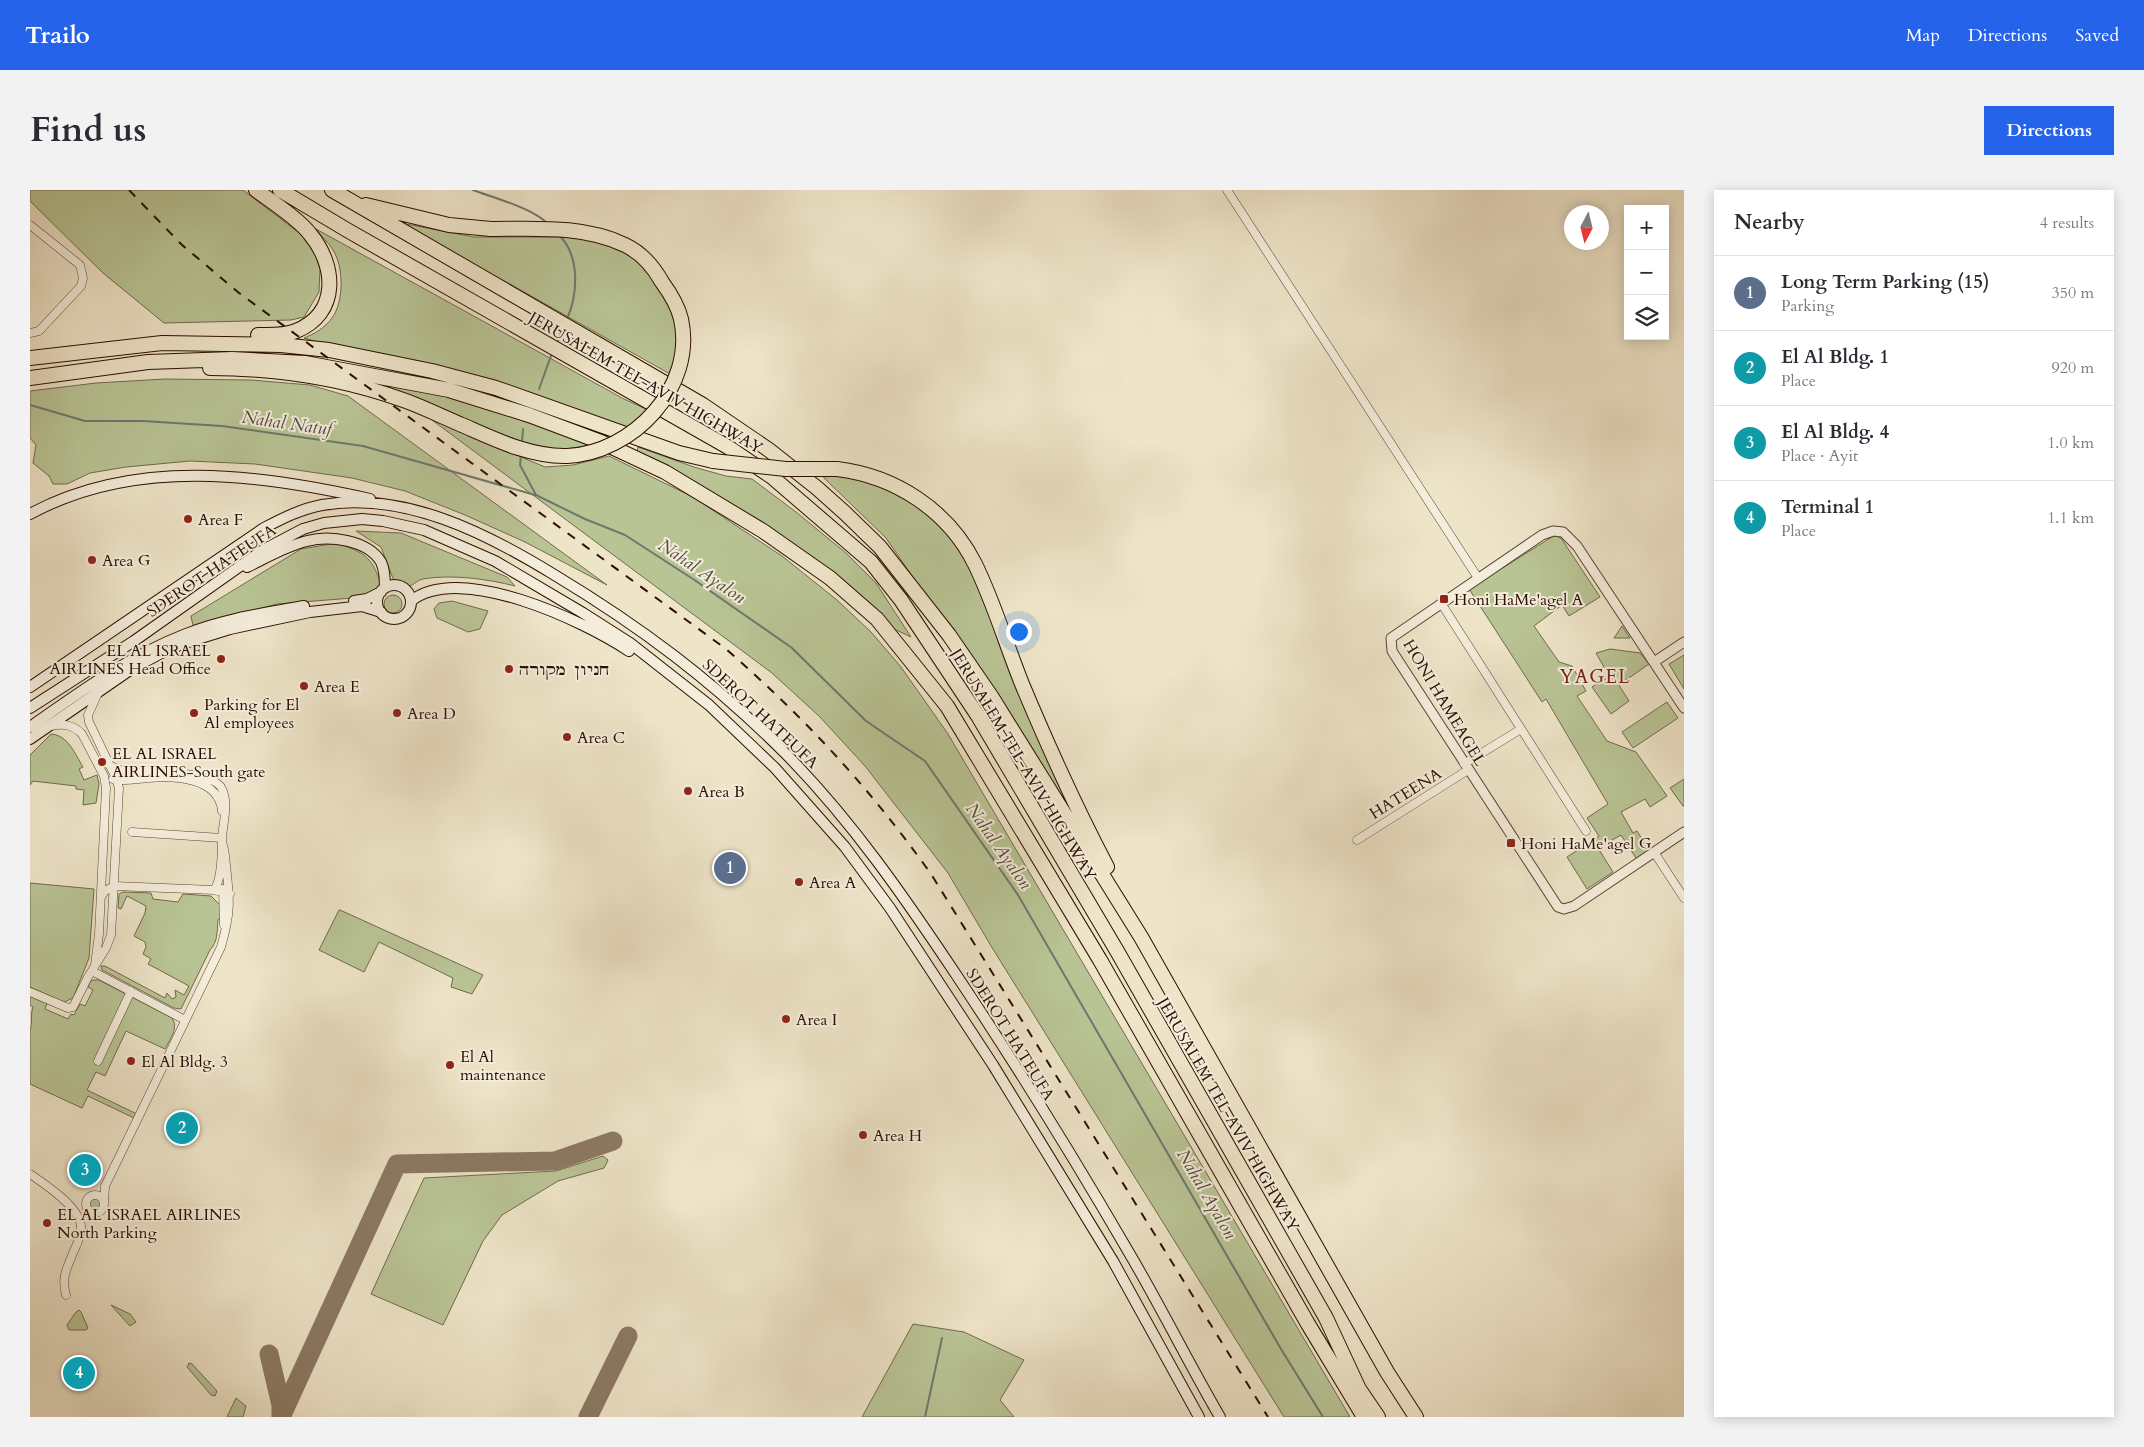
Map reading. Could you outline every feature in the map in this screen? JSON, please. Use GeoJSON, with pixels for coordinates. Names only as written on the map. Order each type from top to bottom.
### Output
{"type":"FeatureCollection","features":[{"type":"Feature","properties":{"kind":"highway"},"geometry":{"type":"LineString","coordinates":[[30,358],[146,337],[276,335],[296,331],[310,322],[325,305],[330,282],[326,260],[310,232],[256,190]]}},
{"type":"Feature","properties":{"kind":"highway","name":"JERUSALEM TEL-AVIV HIGHWAY"},"geometry":{"type":"LineString","coordinates":[[280,190],[728,447],[772,477],[871,562],[901,600],[978,716],[1117,952],[1326,1318],[1359,1389],[1378,1417]]}},
{"type":"Feature","properties":{"kind":"highway"},"geometry":{"type":"LineString","coordinates":[[30,378],[138,368],[215,368],[280,372],[325,378],[384,394],[516,447],[553,455],[579,455],[601,450],[623,439],[650,417],[672,386],[682,353],[681,318],[671,295],[642,255],[624,244],[586,232],[491,229],[449,225],[378,208],[352,200],[333,190]]}},
{"type":"Feature","properties":{"kind":"highway","name":"JERUSALEM TEL-AVIV HIGHWAY"},"geometry":{"type":"LineString","coordinates":[[333,190],[736,426],[817,488],[880,548],[949,636],[991,696],[1141,938],[1387,1372],[1416,1417]]}},
{"type":"Feature","properties":{"kind":"highway"},"geometry":{"type":"LineString","coordinates":[[30,358],[162,343],[281,345],[329,350],[432,371],[496,388],[679,453],[713,461],[786,469],[853,471],[903,488],[935,512],[954,532],[974,562],[1022,684],[1058,766],[1141,938]]}},
{"type":"Feature","properties":{"kind":"highway"},"geometry":{"type":"LineString","coordinates":[[30,378],[148,362],[232,359],[305,363],[449,390],[529,414],[601,442],[666,472],[764,531],[830,578],[877,619],[947,706],[1100,960],[1308,1324],[1364,1417]]}},
{"type":"Feature","properties":{"kind":"highway"},"geometry":{"type":"LineString","coordinates":[[1326,1318],[1386,1417]]}},
{"type":"Feature","properties":{"kind":"main road"},"geometry":{"type":"LineString","coordinates":[[30,514],[48,504],[91,489],[157,478],[212,474],[315,486],[404,506],[429,515]]}},
{"type":"Feature","properties":{"kind":"main road","name":"SDEROT HATEUFA"},"geometry":{"type":"LineString","coordinates":[[30,687],[264,528],[296,512],[321,505],[362,502],[429,515],[470,529],[504,545],[640,628],[721,692],[787,755],[859,836],[905,898],[984,1017],[1129,1252],[1220,1417]]}},
{"type":"Feature","properties":{"kind":"main road","name":"SDEROT HATEUFA"},"geometry":{"type":"LineString","coordinates":[[30,708],[134,640],[263,550],[302,529],[324,523],[362,519],[400,524],[424,530],[495,561],[583,612],[630,643],[691,690],[743,737],[805,800],[845,847],[890,908],[979,1042],[1113,1261],[1199,1417]]}},
{"type":"Feature","properties":{"kind":"main road"},"geometry":{"type":"LineString","coordinates":[[221,580],[291,546],[308,540],[330,539],[354,542],[375,554],[383,569],[383,590],[377,602],[380,612]]}},
{"type":"Feature","properties":{"kind":"main road"},"geometry":{"type":"LineString","coordinates":[[30,727],[128,661],[205,627],[308,605],[367,599],[389,586],[400,586],[408,592],[411,601],[409,610],[398,619],[388,618],[380,612],[362,606],[310,612],[207,635],[169,649],[133,668],[30,739]]}},
{"type":"Feature","properties":{"kind":"main road"},"geometry":{"type":"LineString","coordinates":[[411,601],[426,592],[445,589],[476,590],[513,597],[551,611],[620,645],[691,690]]}},
{"type":"Feature","properties":{"kind":"street"},"geometry":{"type":"LineString","coordinates":[[1227,190],[1478,578]]}},
{"type":"Feature","properties":{"kind":"street"},"geometry":{"type":"LineString","coordinates":[[30,225],[80,265],[84,278],[81,286],[39,332],[30,333]]}},
{"type":"Feature","properties":{"kind":"street","name":"HONI HAMEAGEL"},"geometry":{"type":"LineString","coordinates":[[1684,708],[1578,546],[1563,532],[1553,531],[1542,535],[1394,634],[1391,638],[1391,647],[1466,767],[1556,904],[1561,908],[1574,906],[1684,832]]}},
{"type":"Feature","properties":{"kind":"street"},"geometry":{"type":"LineString","coordinates":[[1441,603],[1586,831]]}},
{"type":"Feature","properties":{"kind":"street"},"geometry":{"type":"LineString","coordinates":[[1654,662],[1684,642]]}},
{"type":"Feature","properties":{"kind":"street"},"geometry":{"type":"LineString","coordinates":[[30,992],[68,1008],[73,1006],[111,935],[114,886],[112,779],[109,764],[88,722],[88,715],[98,693]]}},
{"type":"Feature","properties":{"kind":"street"},"geometry":{"type":"LineString","coordinates":[[50,726],[70,725],[77,729],[112,779],[126,782],[148,778],[207,777],[221,786],[225,800],[222,840],[224,889],[230,915],[221,947],[106,1186],[104,1204],[100,1211],[95,1213],[90,1211],[86,1207],[86,1202],[92,1195],[106,1186]]}},
{"type":"Feature","properties":{"kind":"street","name":"HATEENA"},"geometry":{"type":"LineString","coordinates":[[1357,840],[1521,729]]}},
{"type":"Feature","properties":{"kind":"street"},"geometry":{"type":"LineString","coordinates":[[109,764],[114,768],[179,777]]}},
{"type":"Feature","properties":{"kind":"street"},"geometry":{"type":"LineString","coordinates":[[93,968],[100,899],[106,788],[112,779],[127,770]]}},
{"type":"Feature","properties":{"kind":"street"},"geometry":{"type":"LineString","coordinates":[[132,832],[222,840]]}},
{"type":"Feature","properties":{"kind":"street"},"geometry":{"type":"LineString","coordinates":[[222,840],[225,851],[225,932]]}},
{"type":"Feature","properties":{"kind":"street"},"geometry":{"type":"LineString","coordinates":[[1654,852],[1684,898]]}},
{"type":"Feature","properties":{"kind":"street"},"geometry":{"type":"LineString","coordinates":[[100,899],[105,891],[114,886],[224,889]]}},
{"type":"Feature","properties":{"kind":"street"},"geometry":{"type":"LineString","coordinates":[[214,890],[224,889]]}},
{"type":"Feature","properties":{"kind":"street"},"geometry":{"type":"LineString","coordinates":[[214,890],[220,895],[224,903]]}},
{"type":"Feature","properties":{"kind":"street"},"geometry":{"type":"LineString","coordinates":[[93,968],[185,1020]]}},
{"type":"Feature","properties":{"kind":"street"},"geometry":{"type":"LineString","coordinates":[[98,1061],[131,991]]}},
{"type":"Feature","properties":{"kind":"street"},"geometry":{"type":"LineString","coordinates":[[30,1174],[61,1198],[75,1212],[80,1221],[80,1234],[63,1276],[66,1295]]}},
{"type":"Feature","properties":{"kind":"street"},"geometry":{"type":"LineString","coordinates":[[92,1195],[100,1197],[104,1204]]}},
{"type":"Feature","properties":{"kind":"green space"},"geometry":{"type":"Polygon","coordinates":[[[30,190],[243,190],[302,235],[314,248],[320,269],[319,292],[304,317],[291,320],[164,323],[103,273],[30,201],[30,190]]]}},
{"type":"Feature","properties":{"kind":"green space"},"geometry":{"type":"Polygon","coordinates":[[[401,223],[474,237],[580,237],[597,241],[632,256],[644,267],[673,307],[677,333],[675,363],[670,374],[401,223]]]}},
{"type":"Feature","properties":{"kind":"green space"},"geometry":{"type":"Polygon","coordinates":[[[316,229],[624,399],[648,410],[635,423],[624,429],[304,338],[312,335],[329,322],[336,311],[340,294],[341,275],[337,257],[316,229]]]}},
{"type":"Feature","properties":{"kind":"green space"},"geometry":{"type":"Polygon","coordinates":[[[354,374],[427,387],[598,444],[554,449],[518,441],[381,389],[354,374]]]}},
{"type":"Feature","properties":{"kind":"green space"},"geometry":{"type":"Polygon","coordinates":[[[165,379],[251,380],[310,385],[348,396],[607,585],[525,542],[465,515],[405,491],[352,478],[255,464],[190,461],[126,467],[90,473],[67,484],[53,484],[49,476],[33,463],[36,445],[30,438],[30,391],[96,383],[165,379]]]}},
{"type":"Feature","properties":{"kind":"green space"},"geometry":{"type":"Polygon","coordinates":[[[432,420],[545,467],[573,465],[609,456],[693,497],[782,556],[837,600],[871,632],[901,667],[948,734],[1350,1417],[1284,1417],[991,946],[948,873],[865,766],[819,716],[772,673],[432,420]]]}},
{"type":"Feature","properties":{"kind":"green space"},"geometry":{"type":"Polygon","coordinates":[[[638,447],[726,476],[752,479],[846,553],[876,583],[911,637],[892,628],[833,573],[796,546],[767,526],[637,452],[638,447]]]}},
{"type":"Feature","properties":{"kind":"green space"},"geometry":{"type":"Polygon","coordinates":[[[852,475],[912,500],[950,535],[970,564],[1093,850],[967,656],[886,538],[823,477],[852,475]]]}},
{"type":"Feature","properties":{"kind":"green space"},"geometry":{"type":"Polygon","coordinates":[[[356,531],[401,533],[507,577],[515,586],[481,579],[445,577],[423,579],[409,587],[402,582],[394,581],[381,547],[356,531]]]}},
{"type":"Feature","properties":{"kind":"green space"},"geometry":{"type":"Polygon","coordinates":[[[1556,536],[1561,538],[1600,597],[1569,616],[1562,605],[1534,626],[1559,662],[1572,666],[1586,691],[1577,696],[1607,741],[1636,752],[1667,796],[1650,807],[1645,799],[1621,812],[1633,833],[1637,831],[1649,850],[1636,858],[1621,835],[1598,848],[1613,872],[1587,889],[1567,857],[1599,836],[1587,818],[1608,804],[1546,699],[1542,702],[1469,589],[1556,536]]]}},
{"type":"Feature","properties":{"kind":"green space"},"geometry":{"type":"Polygon","coordinates":[[[337,543],[360,553],[370,561],[381,584],[374,592],[365,597],[277,604],[193,626],[191,616],[301,549],[337,543]]]}},
{"type":"Feature","properties":{"kind":"green space"},"geometry":{"type":"Polygon","coordinates":[[[389,595],[397,595],[402,600],[400,611],[389,613],[384,608],[384,600],[389,595]]]}},
{"type":"Feature","properties":{"kind":"green space"},"geometry":{"type":"Polygon","coordinates":[[[452,601],[488,611],[480,629],[468,632],[437,618],[434,609],[439,603],[452,601]]]}},
{"type":"Feature","properties":{"kind":"green space"},"geometry":{"type":"Polygon","coordinates":[[[1622,626],[1630,638],[1614,638],[1622,626]]]}},
{"type":"Feature","properties":{"kind":"green space"},"geometry":{"type":"Polygon","coordinates":[[[1610,649],[1640,653],[1649,664],[1619,685],[1629,701],[1611,714],[1592,687],[1609,676],[1596,653],[1610,649]]]}},
{"type":"Feature","properties":{"kind":"green space"},"geometry":{"type":"Polygon","coordinates":[[[1684,655],[1684,689],[1669,664],[1684,655]]]}},
{"type":"Feature","properties":{"kind":"green space"},"geometry":{"type":"Polygon","coordinates":[[[1667,702],[1678,718],[1633,748],[1622,732],[1667,702]]]}},
{"type":"Feature","properties":{"kind":"green space"},"geometry":{"type":"Polygon","coordinates":[[[51,734],[62,738],[70,746],[83,767],[79,769],[84,780],[97,775],[99,784],[96,803],[83,805],[84,790],[76,789],[76,786],[33,781],[30,785],[30,755],[51,734]]]}},
{"type":"Feature","properties":{"kind":"green space"},"geometry":{"type":"Polygon","coordinates":[[[1684,779],[1684,806],[1683,806],[1670,788],[1684,779]]]}},
{"type":"Feature","properties":{"kind":"green space"},"geometry":{"type":"Polygon","coordinates":[[[30,883],[94,889],[89,958],[73,998],[64,1002],[30,987],[30,883]]]}},
{"type":"Feature","properties":{"kind":"green space"},"geometry":{"type":"Polygon","coordinates":[[[123,892],[151,893],[153,899],[178,902],[183,894],[211,896],[220,905],[221,917],[218,920],[217,936],[181,1009],[174,1008],[102,970],[101,966],[105,966],[165,998],[167,993],[172,999],[176,997],[175,990],[184,995],[189,986],[148,964],[151,959],[143,954],[146,947],[145,942],[134,936],[145,913],[146,906],[127,896],[121,909],[118,908],[119,894],[123,892]]]}},
{"type":"Feature","properties":{"kind":"green space"},"geometry":{"type":"Polygon","coordinates":[[[339,910],[483,975],[472,994],[451,987],[453,978],[379,942],[364,972],[319,950],[339,910]]]}},
{"type":"Feature","properties":{"kind":"green space"},"geometry":{"type":"Polygon","coordinates":[[[93,980],[99,980],[172,1018],[174,1022],[173,1034],[165,1049],[126,1031],[105,1076],[96,1072],[87,1090],[137,1114],[134,1118],[88,1096],[82,1108],[30,1084],[30,1030],[33,1007],[30,1005],[30,996],[47,1003],[45,1009],[68,1019],[71,1014],[74,1015],[80,1004],[85,1006],[93,990],[88,987],[93,980]]]}},
{"type":"Feature","properties":{"kind":"green space"},"geometry":{"type":"Polygon","coordinates":[[[603,1156],[608,1160],[604,1168],[558,1181],[502,1215],[483,1241],[443,1325],[371,1294],[424,1178],[556,1171],[603,1156]]]}},
{"type":"Feature","properties":{"kind":"green space"},"geometry":{"type":"Polygon","coordinates":[[[93,1198],[97,1198],[101,1204],[97,1210],[93,1210],[89,1206],[89,1202],[93,1198]]]}},
{"type":"Feature","properties":{"kind":"green space"},"geometry":{"type":"Polygon","coordinates":[[[111,1305],[130,1314],[136,1322],[130,1326],[111,1305]]]}},
{"type":"Feature","properties":{"kind":"green space"},"geometry":{"type":"Polygon","coordinates":[[[79,1310],[88,1328],[86,1330],[69,1330],[67,1325],[79,1310]]]}},
{"type":"Feature","properties":{"kind":"green space"},"geometry":{"type":"Polygon","coordinates":[[[913,1324],[964,1332],[1024,1360],[1000,1400],[1014,1417],[862,1417],[913,1324]]]}},
{"type":"Feature","properties":{"kind":"green space"},"geometry":{"type":"Polygon","coordinates":[[[189,1363],[217,1391],[215,1396],[211,1395],[187,1367],[189,1363]]]}},
{"type":"Feature","properties":{"kind":"green space"},"geometry":{"type":"Polygon","coordinates":[[[236,1398],[246,1406],[243,1417],[227,1417],[236,1398]]]}},
{"type":"Feature","properties":{"kind":"waterway","name":"Nahal Ayalon"},"geometry":{"type":"LineString","coordinates":[[473,190],[523,208],[548,224]]}},
{"type":"Feature","properties":{"kind":"waterway","name":"Nahal Ayalon"},"geometry":{"type":"LineString","coordinates":[[560,236],[571,254],[575,276],[571,309],[567,319]]}},
{"type":"Feature","properties":{"kind":"waterway","name":"Nahal Ayalon"},"geometry":{"type":"LineString","coordinates":[[557,342],[562,331]]}},
{"type":"Feature","properties":{"kind":"waterway","name":"Nahal Ayalon"},"geometry":{"type":"LineString","coordinates":[[539,389],[552,353]]}},
{"type":"Feature","properties":{"kind":"waterway","name":"Nahal Natuf"},"geometry":{"type":"LineString","coordinates":[[30,405],[85,421],[143,421],[222,426],[363,446],[535,495]]}},
{"type":"Feature","properties":{"kind":"waterway","name":"Nahal Ayalon"},"geometry":{"type":"LineString","coordinates":[[522,442],[523,429]]}},
{"type":"Feature","properties":{"kind":"waterway","name":"Nahal Ayalon"},"geometry":{"type":"LineString","coordinates":[[521,454],[520,465],[536,495],[585,519],[625,535],[693,579],[792,648],[866,721],[925,761],[1018,895],[1281,1349],[1323,1417]]}},
{"type":"Feature","properties":{"kind":"waterway"},"geometry":{"type":"LineString","coordinates":[[925,1417],[942,1338]]}},
{"type":"Feature","properties":{"kind":"taxiway"},"geometry":{"type":"LineString","coordinates":[[281,1417],[397,1164],[555,1161],[613,1141]]}},
{"type":"Feature","properties":{"kind":"taxiway"},"geometry":{"type":"LineString","coordinates":[[588,1417],[628,1336]]}},
{"type":"Feature","properties":{"kind":"taxiway"},"geometry":{"type":"LineString","coordinates":[[269,1354],[281,1405],[281,1417]]}},
{"type":"Feature","properties":{"kind":"railway"},"geometry":{"type":"LineString","coordinates":[[129,190],[181,244],[239,293],[726,649],[810,728],[860,783],[908,842],[931,874],[1268,1417]]}},
{"type":"Feature","properties":{"kind":"place","name":"Area F"},"geometry":{"type":"Point","coordinates":[188,519]}},
{"type":"Feature","properties":{"kind":"place","name":"Area G"},"geometry":{"type":"Point","coordinates":[92,560]}},
{"type":"Feature","properties":{"kind":"place","name":"Honi HaMe'agel A"},"geometry":{"type":"Point","coordinates":[1444,599]}},
{"type":"Feature","properties":{"kind":"place","name":"EL AL ISRAEL AIRLINES Head Office"},"geometry":{"type":"Point","coordinates":[221,659]}},
{"type":"Feature","properties":{"kind":"place","name":"חניון מקורה"},"geometry":{"type":"Point","coordinates":[509,669]}},
{"type":"Feature","properties":{"kind":"place","name":"Area E"},"geometry":{"type":"Point","coordinates":[304,686]}},
{"type":"Feature","properties":{"kind":"place","name":"Parking for El Al employees"},"geometry":{"type":"Point","coordinates":[194,713]}},
{"type":"Feature","properties":{"kind":"place","name":"Area D"},"geometry":{"type":"Point","coordinates":[397,713]}},
{"type":"Feature","properties":{"kind":"place","name":"Area C"},"geometry":{"type":"Point","coordinates":[567,737]}},
{"type":"Feature","properties":{"kind":"place","name":"EL AL ISRAEL AIRLINES-South gate"},"geometry":{"type":"Point","coordinates":[102,762]}},
{"type":"Feature","properties":{"kind":"place","name":"Area B"},"geometry":{"type":"Point","coordinates":[688,791]}},
{"type":"Feature","properties":{"kind":"place","name":"Honi HaMe'agel G"},"geometry":{"type":"Point","coordinates":[1511,843]}},
{"type":"Feature","properties":{"kind":"place","name":"Long Term Parking (15)"},"geometry":{"type":"Point","coordinates":[730,868]}},
{"type":"Feature","properties":{"kind":"place","name":"Area A"},"geometry":{"type":"Point","coordinates":[799,882]}},
{"type":"Feature","properties":{"kind":"place","name":"Area I"},"geometry":{"type":"Point","coordinates":[786,1019]}},
{"type":"Feature","properties":{"kind":"place","name":"El Al Bldg. 3"},"geometry":{"type":"Point","coordinates":[131,1061]}},
{"type":"Feature","properties":{"kind":"place","name":"El Al maintenance"},"geometry":{"type":"Point","coordinates":[450,1065]}},
{"type":"Feature","properties":{"kind":"place","name":"El Al Bldg. 1"},"geometry":{"type":"Point","coordinates":[182,1128]}},
{"type":"Feature","properties":{"kind":"place","name":"Area H"},"geometry":{"type":"Point","coordinates":[863,1135]}},
{"type":"Feature","properties":{"kind":"place","name":"El Al Bldg. 4"},"geometry":{"type":"Point","coordinates":[85,1170]}},
{"type":"Feature","properties":{"kind":"place","name":"EL AL ISRAEL AIRLINES North Parking"},"geometry":{"type":"Point","coordinates":[47,1223]}},
{"type":"Feature","properties":{"kind":"place","name":"Terminal 1"},"geometry":{"type":"Point","coordinates":[79,1373]}},
{"type":"Feature","properties":{"kind":"district","name":"YAGEL"},"geometry":{"type":"Point","coordinates":[1595,676]}}]}
